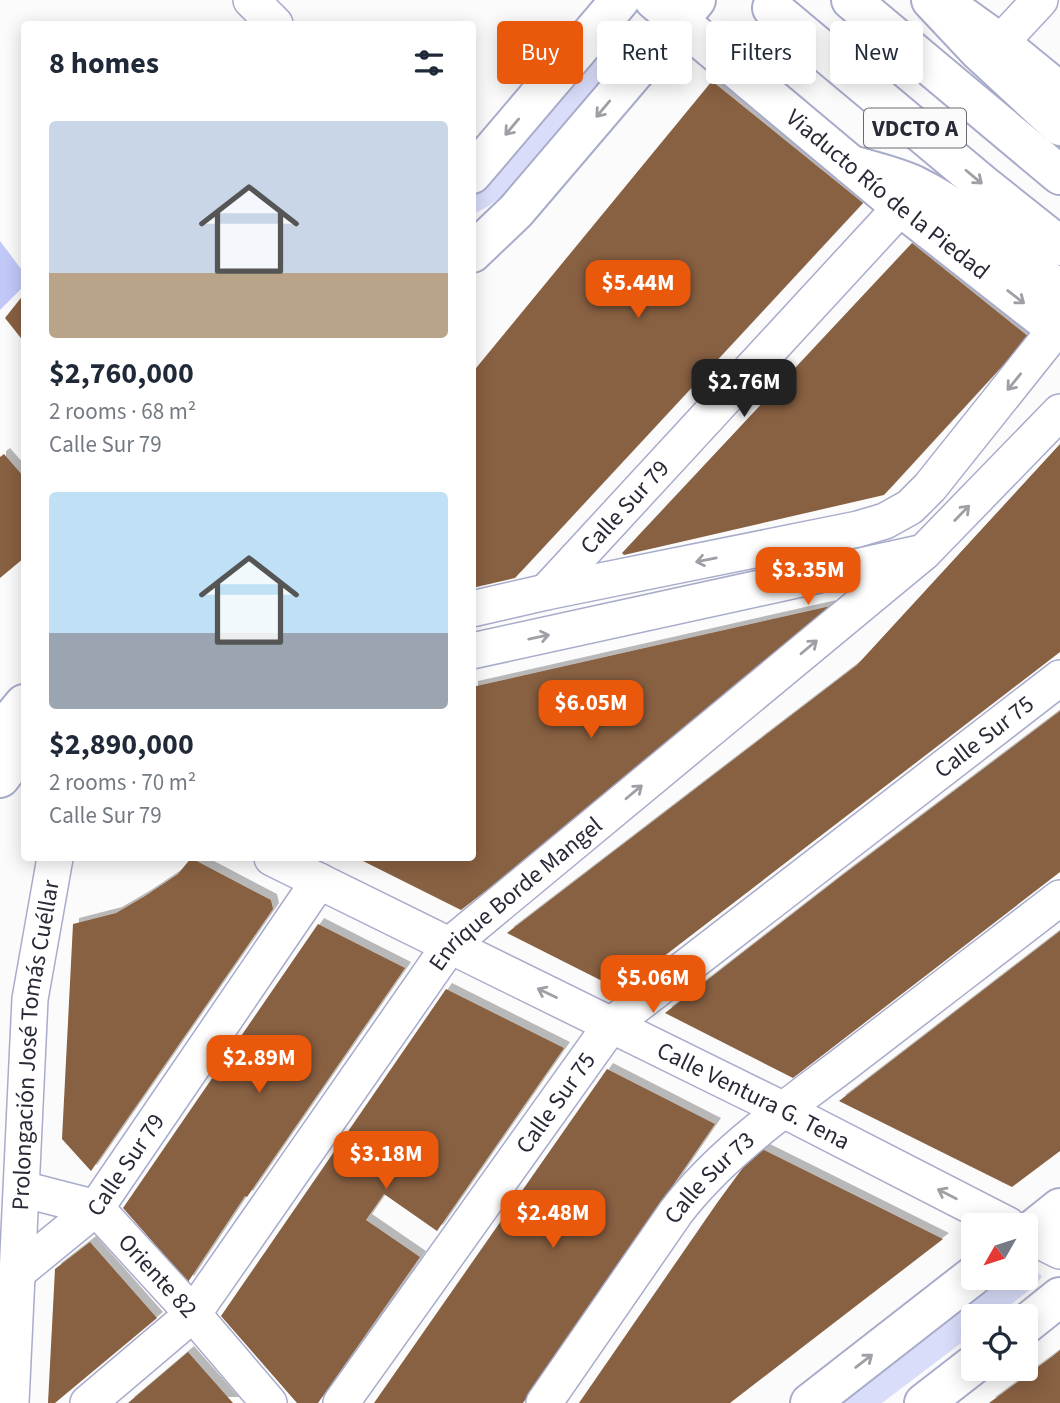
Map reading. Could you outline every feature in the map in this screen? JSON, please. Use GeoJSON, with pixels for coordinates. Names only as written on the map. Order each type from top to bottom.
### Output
{"type":"FeatureCollection","features":[{"type":"Feature","properties":{"kind":"main road"},"geometry":{"type":"LineString","coordinates":[[476,169],[620,0]]}},
{"type":"Feature","properties":{"kind":"main road","name":"VDCTO A"},"geometry":{"type":"LineString","coordinates":[[851,0],[1060,175]]}},
{"type":"Feature","properties":{"kind":"main road"},"geometry":{"type":"LineString","coordinates":[[931,0],[986,58],[1060,126]]}},
{"type":"Feature","properties":{"kind":"main road"},"geometry":{"type":"LineString","coordinates":[[940,0],[1000,43],[1060,92]]}},
{"type":"Feature","properties":{"kind":"main road"},"geometry":{"type":"LineString","coordinates":[[476,249],[516,211],[676,7]]}},
{"type":"Feature","properties":{"kind":"main road","name":"Viaducto Río de la Piedad"},"geometry":{"type":"LineString","coordinates":[[676,7],[851,165],[1058,330]]}},
{"type":"Feature","properties":{"kind":"main road","name":"VDCTO A"},"geometry":{"type":"LineString","coordinates":[[772,8],[1060,246]]}},
{"type":"Feature","properties":{"kind":"main road"},"geometry":{"type":"LineString","coordinates":[[851,165],[883,173],[935,197],[976,225],[1060,291]]}},
{"type":"Feature","properties":{"kind":"main road"},"geometry":{"type":"LineString","coordinates":[[0,778],[13,728]]}},
{"type":"Feature","properties":{"kind":"main road"},"geometry":{"type":"LineString","coordinates":[[1038,1225],[1060,1208]]}},
{"type":"Feature","properties":{"kind":"main road"},"geometry":{"type":"LineString","coordinates":[[810,1403],[961,1285]]}},
{"type":"Feature","properties":{"kind":"main road"},"geometry":{"type":"LineString","coordinates":[[1038,1314],[1060,1297]]}},
{"type":"Feature","properties":{"kind":"main road"},"geometry":{"type":"LineString","coordinates":[[924,1403],[961,1374]]}},
{"type":"Feature","properties":{"kind":"street"},"geometry":{"type":"LineString","coordinates":[[251,0],[272,21]]}},
{"type":"Feature","properties":{"kind":"street"},"geometry":{"type":"LineString","coordinates":[[1000,43],[1040,0]]}},
{"type":"Feature","properties":{"kind":"street","name":"Calle Sur 79"},"geometry":{"type":"LineString","coordinates":[[546,592],[901,207]]}},
{"type":"Feature","properties":{"kind":"street"},"geometry":{"type":"LineString","coordinates":[[476,608],[858,529],[885,521],[909,507],[930,487],[1058,330]]}},
{"type":"Feature","properties":{"kind":"street","name":"Enrique Borde Mangel"},"geometry":{"type":"LineString","coordinates":[[88,1403],[192,1314],[450,945],[924,552],[1060,412]]}},
{"type":"Feature","properties":{"kind":"street"},"geometry":{"type":"LineString","coordinates":[[476,650],[924,552]]}},
{"type":"Feature","properties":{"kind":"street","name":"Calle Sur 75"},"geometry":{"type":"LineString","coordinates":[[341,1403],[611,1025],[1060,678]]}},
{"type":"Feature","properties":{"kind":"street","name":"Prolongación José Tomás Cuéllar"},"geometry":{"type":"LineString","coordinates":[[11,1403],[9,1279],[22,1189],[30,999],[54,861]]}},
{"type":"Feature","properties":{"kind":"street","name":"Calle Ventura G. Tena"},"geometry":{"type":"LineString","coordinates":[[278,861],[783,1110],[985,1213]]}},
{"type":"Feature","properties":{"kind":"street","name":"Calle Sur 79"},"geometry":{"type":"LineString","coordinates":[[9,1279],[96,1208],[319,881]]}},
{"type":"Feature","properties":{"kind":"street","name":"Calle Sur 73"},"geometry":{"type":"LineString","coordinates":[[544,1403],[676,1212],[710,1172],[783,1110],[1060,898]]}},
{"type":"Feature","properties":{"kind":"street"},"geometry":{"type":"LineString","coordinates":[[22,1189],[96,1208]]}},
{"type":"Feature","properties":{"kind":"street","name":"Oriente 82"},"geometry":{"type":"LineString","coordinates":[[96,1208],[269,1403]]}},
{"type":"Feature","properties":{"kind":"street"},"geometry":{"type":"LineString","coordinates":[[1038,1240],[1060,1251]]}},
{"type":"Feature","properties":{"kind":"shaded area"},"geometry":{"type":"Polygon","coordinates":[[[597,46],[599,84],[507,192],[476,212],[476,191],[565,84],[583,84],[583,63],[597,46]]]}},
{"type":"Feature","properties":{"kind":"shaded area"},"geometry":{"type":"Polygon","coordinates":[[[968,1290],[1030,1290],[1011,1304],[961,1304],[961,1343],[882,1403],[819,1403],[968,1290]]]}},
{"type":"Feature","properties":{"kind":"water"},"geometry":{"type":"Polygon","coordinates":[[[0,241],[21,269],[21,289],[0,310],[0,241]]]}},
{"type":"Feature","properties":{"kind":"building"},"geometry":{"type":"Polygon","coordinates":[[[710,84],[716,84],[863,203],[515,578],[476,587],[476,368],[710,84]]]}},
{"type":"Feature","properties":{"kind":"building"},"geometry":{"type":"Polygon","coordinates":[[[912,243],[1029,337],[884,495],[624,555],[622,553],[912,243]]]}},
{"type":"Feature","properties":{"kind":"building"},"geometry":{"type":"Polygon","coordinates":[[[21,298],[21,338],[5,318],[21,298]]]}},
{"type":"Feature","properties":{"kind":"building"},"geometry":{"type":"Polygon","coordinates":[[[1060,444],[1060,652],[620,990],[507,933],[857,665],[1060,444]]]}},
{"type":"Feature","properties":{"kind":"building"},"geometry":{"type":"Polygon","coordinates":[[[4,454],[21,474],[21,560],[0,578],[0,457],[4,454]]]}},
{"type":"Feature","properties":{"kind":"building"},"geometry":{"type":"Polygon","coordinates":[[[844,603],[847,613],[461,910],[363,861],[476,861],[476,686],[844,603]]]}},
{"type":"Feature","properties":{"kind":"building"},"geometry":{"type":"Polygon","coordinates":[[[1060,711],[1060,872],[793,1078],[665,1013],[840,877],[1060,711]]]}},
{"type":"Feature","properties":{"kind":"building"},"geometry":{"type":"Polygon","coordinates":[[[189,861],[197,861],[271,900],[273,909],[91,1171],[62,1139],[73,924],[116,913],[178,874],[189,861]]]}},
{"type":"Feature","properties":{"kind":"building"},"geometry":{"type":"Polygon","coordinates":[[[318,924],[405,968],[188,1282],[123,1208],[318,924]]]}},
{"type":"Feature","properties":{"kind":"building"},"geometry":{"type":"Polygon","coordinates":[[[1060,931],[1060,1151],[1012,1187],[839,1101],[1060,931]]]}},
{"type":"Feature","properties":{"kind":"building"},"geometry":{"type":"Polygon","coordinates":[[[446,989],[564,1048],[437,1231],[384,1194],[366,1220],[420,1257],[318,1403],[297,1403],[221,1316],[446,989]]]}},
{"type":"Feature","properties":{"kind":"building"},"geometry":{"type":"Polygon","coordinates":[[[607,1069],[715,1124],[542,1376],[523,1403],[374,1403],[607,1069]]]}},
{"type":"Feature","properties":{"kind":"building"},"geometry":{"type":"Polygon","coordinates":[[[758,1147],[943,1239],[730,1403],[579,1403],[717,1203],[758,1147]]]}},
{"type":"Feature","properties":{"kind":"building"},"geometry":{"type":"Polygon","coordinates":[[[90,1242],[157,1318],[55,1403],[48,1403],[55,1269],[90,1242]]]}},
{"type":"Feature","properties":{"kind":"building"},"geometry":{"type":"Polygon","coordinates":[[[1060,1350],[1060,1403],[989,1403],[1019,1381],[1038,1381],[1038,1367],[1060,1350]]]}},
{"type":"Feature","properties":{"kind":"building"},"geometry":{"type":"Polygon","coordinates":[[[188,1352],[233,1403],[128,1403],[188,1352]]]}}]}
